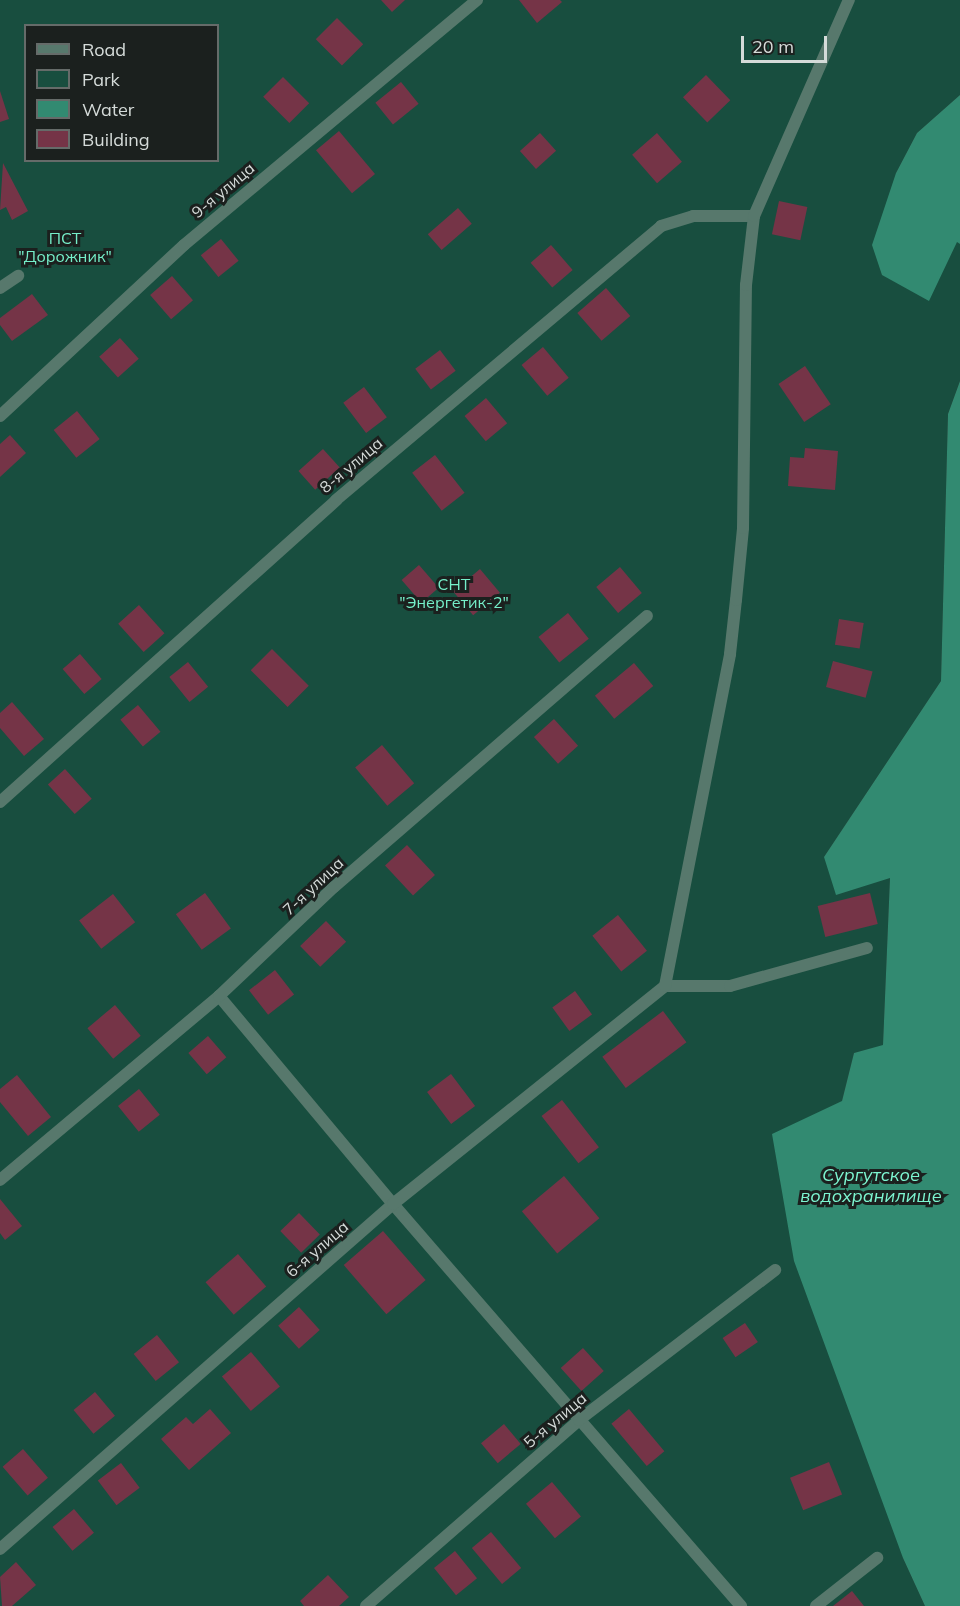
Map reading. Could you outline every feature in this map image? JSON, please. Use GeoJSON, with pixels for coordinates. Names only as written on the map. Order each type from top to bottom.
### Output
{"type":"FeatureCollection","features":[{"type":"Feature","properties":{"kind":"street","name":"9-я улица"},"geometry":{"type":"LineString","coordinates":[[0,416],[184,245],[477,0]]}},
{"type":"Feature","properties":{"kind":"street"},"geometry":{"type":"LineString","coordinates":[[849,0],[754,216],[746,285],[743,528],[730,654],[665,986],[730,986],[867,948]]}},
{"type":"Feature","properties":{"kind":"street","name":"8-я улица"},"geometry":{"type":"LineString","coordinates":[[0,802],[336,500],[661,226],[693,216],[754,216]]}},
{"type":"Feature","properties":{"kind":"street"},"geometry":{"type":"LineString","coordinates":[[0,288],[18,276]]}},
{"type":"Feature","properties":{"kind":"street","name":"7-я улица"},"geometry":{"type":"LineString","coordinates":[[0,1180],[219,996],[334,887],[648,616]]}},
{"type":"Feature","properties":{"kind":"street","name":"6-я улица"},"geometry":{"type":"LineString","coordinates":[[0,1549],[393,1204],[665,986]]}},
{"type":"Feature","properties":{"kind":"street"},"geometry":{"type":"LineString","coordinates":[[219,996],[393,1204],[741,1606]]}},
{"type":"Feature","properties":{"kind":"street","name":"5-я улица"},"geometry":{"type":"LineString","coordinates":[[366,1606],[579,1420],[775,1270]]}},
{"type":"Feature","properties":{"kind":"street"},"geometry":{"type":"LineString","coordinates":[[816,1606],[877,1558]]}},
{"type":"Feature","properties":{"kind":"green space","name":"СHТ \"Энергетик-2\""},"geometry":{"type":"Polygon","coordinates":[[[0,0],[960,0],[960,95],[917,133],[896,173],[960,244],[960,381],[948,414],[941,681],[824,857],[890,878],[883,1046],[854,1053],[842,1101],[903,1558],[925,1606],[0,1606],[0,0]]]}},
{"type":"Feature","properties":{"kind":"water"},"geometry":{"type":"Polygon","coordinates":[[[960,95],[960,244],[957,242],[929,301],[882,275],[872,245],[896,173],[917,133],[960,95]]]}},
{"type":"Feature","properties":{"kind":"water","name":"Сургутское водохранилище"},"geometry":{"type":"Polygon","coordinates":[[[960,381],[960,1606],[925,1606],[903,1558],[794,1261],[772,1134],[842,1101],[854,1053],[883,1045],[890,878],[836,895],[824,857],[941,681],[948,414],[960,381]]]}},
{"type":"Feature","properties":{"kind":"building"},"geometry":{"type":"Polygon","coordinates":[[[381,0],[405,0],[392,12],[381,0]]]}},
{"type":"Feature","properties":{"kind":"building"},"geometry":{"type":"Polygon","coordinates":[[[519,0],[560,0],[562,2],[537,23],[519,0]]]}},
{"type":"Feature","properties":{"kind":"building"},"geometry":{"type":"Polygon","coordinates":[[[337,18],[363,44],[342,65],[316,39],[337,18]]]}},
{"type":"Feature","properties":{"kind":"building"},"geometry":{"type":"Polygon","coordinates":[[[706,75],[730,100],[707,122],[683,97],[706,75]]]}},
{"type":"Feature","properties":{"kind":"building"},"geometry":{"type":"Polygon","coordinates":[[[283,77],[309,103],[289,123],[263,97],[283,77]]]}},
{"type":"Feature","properties":{"kind":"building"},"geometry":{"type":"Polygon","coordinates":[[[401,82],[419,104],[393,125],[375,103],[401,82]]]}},
{"type":"Feature","properties":{"kind":"building"},"geometry":{"type":"Polygon","coordinates":[[[0,91],[9,119],[0,122],[0,91]]]}},
{"type":"Feature","properties":{"kind":"building"},"geometry":{"type":"Polygon","coordinates":[[[339,131],[375,174],[352,193],[316,150],[339,131]]]}},
{"type":"Feature","properties":{"kind":"building"},"geometry":{"type":"Polygon","coordinates":[[[540,133],[556,151],[536,169],[520,151],[540,133]]]}},
{"type":"Feature","properties":{"kind":"building"},"geometry":{"type":"Polygon","coordinates":[[[657,133],[682,162],[657,183],[632,155],[657,133]]]}},
{"type":"Feature","properties":{"kind":"building"},"geometry":{"type":"Polygon","coordinates":[[[3,163],[28,211],[12,220],[6,207],[0,210],[3,163]]]}},
{"type":"Feature","properties":{"kind":"building"},"geometry":{"type":"Polygon","coordinates":[[[779,201],[807,207],[800,240],[772,234],[779,201]]]}},
{"type":"Feature","properties":{"kind":"building"},"geometry":{"type":"Polygon","coordinates":[[[458,208],[472,224],[442,250],[428,234],[458,208]]]}},
{"type":"Feature","properties":{"kind":"building"},"geometry":{"type":"Polygon","coordinates":[[[221,239],[239,261],[218,277],[201,255],[221,239]]]}},
{"type":"Feature","properties":{"kind":"building"},"geometry":{"type":"Polygon","coordinates":[[[551,245],[573,270],[552,288],[531,263],[551,245]]]}},
{"type":"Feature","properties":{"kind":"building"},"geometry":{"type":"Polygon","coordinates":[[[172,276],[193,300],[171,319],[150,295],[172,276]]]}},
{"type":"Feature","properties":{"kind":"building"},"geometry":{"type":"Polygon","coordinates":[[[606,288],[630,316],[602,341],[577,313],[606,288]]]}},
{"type":"Feature","properties":{"kind":"building"},"geometry":{"type":"Polygon","coordinates":[[[32,294],[48,315],[12,341],[0,325],[0,318],[32,294]]]}},
{"type":"Feature","properties":{"kind":"building"},"geometry":{"type":"Polygon","coordinates":[[[120,338],[139,359],[118,378],[99,357],[120,338]]]}},
{"type":"Feature","properties":{"kind":"building"},"geometry":{"type":"Polygon","coordinates":[[[543,347],[569,378],[547,396],[522,365],[543,347]]]}},
{"type":"Feature","properties":{"kind":"building"},"geometry":{"type":"Polygon","coordinates":[[[440,350],[456,371],[431,389],[415,369],[440,350]]]}},
{"type":"Feature","properties":{"kind":"building"},"geometry":{"type":"Polygon","coordinates":[[[805,366],[831,404],[804,422],[778,384],[805,366]]]}},
{"type":"Feature","properties":{"kind":"building"},"geometry":{"type":"Polygon","coordinates":[[[364,387],[387,417],[366,433],[343,403],[364,387]]]}},
{"type":"Feature","properties":{"kind":"building"},"geometry":{"type":"Polygon","coordinates":[[[486,398],[507,423],[486,441],[465,416],[486,398]]]}},
{"type":"Feature","properties":{"kind":"building"},"geometry":{"type":"Polygon","coordinates":[[[77,411],[100,439],[76,458],[54,430],[77,411]]]}},
{"type":"Feature","properties":{"kind":"building"},"geometry":{"type":"Polygon","coordinates":[[[10,435],[26,453],[0,477],[0,444],[10,435]]]}},
{"type":"Feature","properties":{"kind":"building"},"geometry":{"type":"Polygon","coordinates":[[[805,448],[838,451],[835,490],[788,486],[790,457],[804,458],[805,448]]]}},
{"type":"Feature","properties":{"kind":"building"},"geometry":{"type":"Polygon","coordinates":[[[323,449],[340,468],[315,490],[298,471],[323,449]]]}},
{"type":"Feature","properties":{"kind":"building"},"geometry":{"type":"Polygon","coordinates":[[[435,455],[465,493],[442,511],[412,473],[435,455]]]}},
{"type":"Feature","properties":{"kind":"building"},"geometry":{"type":"Polygon","coordinates":[[[419,565],[439,588],[421,603],[402,580],[419,565]]]}},
{"type":"Feature","properties":{"kind":"building"},"geometry":{"type":"Polygon","coordinates":[[[620,567],[642,593],[618,613],[596,587],[620,567]]]}},
{"type":"Feature","properties":{"kind":"building"},"geometry":{"type":"Polygon","coordinates":[[[480,569],[500,593],[473,615],[453,591],[480,569]]]}},
{"type":"Feature","properties":{"kind":"building"},"geometry":{"type":"Polygon","coordinates":[[[139,605],[164,633],[144,652],[118,624],[139,605]]]}},
{"type":"Feature","properties":{"kind":"building"},"geometry":{"type":"Polygon","coordinates":[[[568,613],[589,639],[559,663],[538,637],[568,613]]]}},
{"type":"Feature","properties":{"kind":"building"},"geometry":{"type":"Polygon","coordinates":[[[839,619],[864,623],[860,649],[835,645],[839,619]]]}},
{"type":"Feature","properties":{"kind":"building"},"geometry":{"type":"Polygon","coordinates":[[[272,649],[309,686],[288,707],[251,670],[272,649]]]}},
{"type":"Feature","properties":{"kind":"building"},"geometry":{"type":"Polygon","coordinates":[[[80,654],[102,679],[84,694],[63,669],[80,654]]]}},
{"type":"Feature","properties":{"kind":"building"},"geometry":{"type":"Polygon","coordinates":[[[833,661],[873,672],[866,698],[826,687],[833,661]]]}},
{"type":"Feature","properties":{"kind":"building"},"geometry":{"type":"Polygon","coordinates":[[[188,662],[208,687],[189,702],[169,677],[188,662]]]}},
{"type":"Feature","properties":{"kind":"building"},"geometry":{"type":"Polygon","coordinates":[[[634,663],[653,686],[614,719],[595,696],[634,663]]]}},
{"type":"Feature","properties":{"kind":"building"},"geometry":{"type":"Polygon","coordinates":[[[12,702],[44,739],[24,756],[0,728],[0,713],[12,702]]]}},
{"type":"Feature","properties":{"kind":"building"},"geometry":{"type":"Polygon","coordinates":[[[138,705],[160,732],[143,747],[120,720],[138,705]]]}},
{"type":"Feature","properties":{"kind":"building"},"geometry":{"type":"Polygon","coordinates":[[[554,719],[578,746],[558,764],[534,737],[554,719]]]}},
{"type":"Feature","properties":{"kind":"building"},"geometry":{"type":"Polygon","coordinates":[[[382,745],[414,783],[387,806],[355,767],[382,745]]]}},
{"type":"Feature","properties":{"kind":"building"},"geometry":{"type":"Polygon","coordinates":[[[65,769],[92,799],[75,814],[48,784],[65,769]]]}},
{"type":"Feature","properties":{"kind":"building"},"geometry":{"type":"Polygon","coordinates":[[[407,845],[435,875],[413,895],[385,865],[407,845]]]}},
{"type":"Feature","properties":{"kind":"building"},"geometry":{"type":"Polygon","coordinates":[[[205,893],[231,929],[202,950],[176,914],[205,893]]]}},
{"type":"Feature","properties":{"kind":"building"},"geometry":{"type":"Polygon","coordinates":[[[870,893],[878,924],[825,937],[818,906],[870,893]]]}},
{"type":"Feature","properties":{"kind":"building"},"geometry":{"type":"Polygon","coordinates":[[[113,894],[135,922],[101,949],[79,920],[113,894]]]}},
{"type":"Feature","properties":{"kind":"building"},"geometry":{"type":"Polygon","coordinates":[[[618,915],[647,951],[621,972],[592,936],[618,915]]]}},
{"type":"Feature","properties":{"kind":"building"},"geometry":{"type":"Polygon","coordinates":[[[326,921],[346,942],[320,967],[300,946],[326,921]]]}},
{"type":"Feature","properties":{"kind":"building"},"geometry":{"type":"Polygon","coordinates":[[[275,970],[294,994],[268,1015],[249,990],[275,970]]]}},
{"type":"Feature","properties":{"kind":"building"},"geometry":{"type":"Polygon","coordinates":[[[575,991],[592,1014],[569,1031],[552,1007],[575,991]]]}},
{"type":"Feature","properties":{"kind":"building"},"geometry":{"type":"Polygon","coordinates":[[[115,1005],[141,1036],[113,1059],[87,1028],[115,1005]]]}},
{"type":"Feature","properties":{"kind":"building"},"geometry":{"type":"Polygon","coordinates":[[[663,1011],[686,1042],[626,1088],[602,1057],[663,1011]]]}},
{"type":"Feature","properties":{"kind":"building"},"geometry":{"type":"Polygon","coordinates":[[[208,1036],[226,1057],[207,1074],[188,1053],[208,1036]]]}},
{"type":"Feature","properties":{"kind":"building"},"geometry":{"type":"Polygon","coordinates":[[[451,1074],[475,1106],[451,1124],[427,1092],[451,1074]]]}},
{"type":"Feature","properties":{"kind":"building"},"geometry":{"type":"Polygon","coordinates":[[[17,1075],[51,1117],[28,1136],[0,1102],[0,1089],[17,1075]]]}},
{"type":"Feature","properties":{"kind":"building"},"geometry":{"type":"Polygon","coordinates":[[[139,1089],[160,1115],[139,1132],[118,1106],[139,1089]]]}},
{"type":"Feature","properties":{"kind":"building"},"geometry":{"type":"Polygon","coordinates":[[[562,1100],[599,1147],[578,1163],[542,1116],[562,1100]]]}},
{"type":"Feature","properties":{"kind":"building"},"geometry":{"type":"Polygon","coordinates":[[[564,1176],[599,1218],[557,1253],[522,1211],[564,1176]]]}},
{"type":"Feature","properties":{"kind":"building"},"geometry":{"type":"Polygon","coordinates":[[[0,1199],[22,1226],[5,1240],[0,1233],[0,1199]]]}},
{"type":"Feature","properties":{"kind":"building"},"geometry":{"type":"Polygon","coordinates":[[[299,1213],[320,1235],[301,1253],[280,1231],[299,1213]]]}},
{"type":"Feature","properties":{"kind":"building"},"geometry":{"type":"Polygon","coordinates":[[[383,1231],[426,1280],[386,1314],[344,1265],[383,1231]]]}},
{"type":"Feature","properties":{"kind":"building"},"geometry":{"type":"Polygon","coordinates":[[[238,1254],[266,1286],[234,1315],[206,1282],[238,1254]]]}},
{"type":"Feature","properties":{"kind":"building"},"geometry":{"type":"Polygon","coordinates":[[[299,1307],[320,1330],[299,1349],[278,1326],[299,1307]]]}},
{"type":"Feature","properties":{"kind":"building"},"geometry":{"type":"Polygon","coordinates":[[[745,1323],[758,1342],[735,1357],[723,1338],[745,1323]]]}},
{"type":"Feature","properties":{"kind":"building"},"geometry":{"type":"Polygon","coordinates":[[[157,1335],[179,1362],[156,1381],[134,1354],[157,1335]]]}},
{"type":"Feature","properties":{"kind":"building"},"geometry":{"type":"Polygon","coordinates":[[[583,1348],[604,1371],[581,1391],[561,1368],[583,1348]]]}},
{"type":"Feature","properties":{"kind":"building"},"geometry":{"type":"Polygon","coordinates":[[[251,1352],[280,1386],[251,1411],[222,1376],[251,1352]]]}},
{"type":"Feature","properties":{"kind":"building"},"geometry":{"type":"Polygon","coordinates":[[[95,1392],[115,1416],[93,1434],[74,1410],[95,1392]]]}},
{"type":"Feature","properties":{"kind":"building"},"geometry":{"type":"Polygon","coordinates":[[[210,1409],[231,1433],[189,1470],[161,1439],[186,1417],[193,1424],[210,1409]]]}},
{"type":"Feature","properties":{"kind":"building"},"geometry":{"type":"Polygon","coordinates":[[[629,1409],[664,1451],[647,1466],[611,1424],[629,1409]]]}},
{"type":"Feature","properties":{"kind":"building"},"geometry":{"type":"Polygon","coordinates":[[[504,1424],[521,1444],[498,1463],[481,1443],[504,1424]]]}},
{"type":"Feature","properties":{"kind":"building"},"geometry":{"type":"Polygon","coordinates":[[[23,1449],[48,1478],[28,1495],[3,1467],[23,1449]]]}},
{"type":"Feature","properties":{"kind":"building"},"geometry":{"type":"Polygon","coordinates":[[[829,1462],[842,1494],[803,1510],[790,1478],[829,1462]]]}},
{"type":"Feature","properties":{"kind":"building"},"geometry":{"type":"Polygon","coordinates":[[[121,1463],[140,1488],[116,1505],[98,1480],[121,1463]]]}},
{"type":"Feature","properties":{"kind":"building"},"geometry":{"type":"Polygon","coordinates":[[[552,1482],[581,1516],[555,1538],[526,1504],[552,1482]]]}},
{"type":"Feature","properties":{"kind":"building"},"geometry":{"type":"Polygon","coordinates":[[[74,1509],[94,1533],[72,1551],[53,1527],[74,1509]]]}},
{"type":"Feature","properties":{"kind":"building"},"geometry":{"type":"Polygon","coordinates":[[[491,1532],[521,1568],[502,1584],[472,1548],[491,1532]]]}},
{"type":"Feature","properties":{"kind":"building"},"geometry":{"type":"Polygon","coordinates":[[[455,1551],[477,1578],[456,1595],[434,1568],[455,1551]]]}},
{"type":"Feature","properties":{"kind":"building"},"geometry":{"type":"Polygon","coordinates":[[[16,1562],[36,1585],[12,1606],[2,1606],[0,1577],[16,1562]]]}},
{"type":"Feature","properties":{"kind":"building"},"geometry":{"type":"Polygon","coordinates":[[[328,1575],[349,1597],[339,1606],[304,1606],[300,1601],[328,1575]]]}},
{"type":"Feature","properties":{"kind":"building"},"geometry":{"type":"Polygon","coordinates":[[[852,1591],[864,1606],[833,1606],[852,1591]]]}},
{"type":"Feature","properties":{"kind":"park label","name":"ПСТ \"Дорожник\""},"geometry":{"type":"Point","coordinates":[65,247]}}]}
